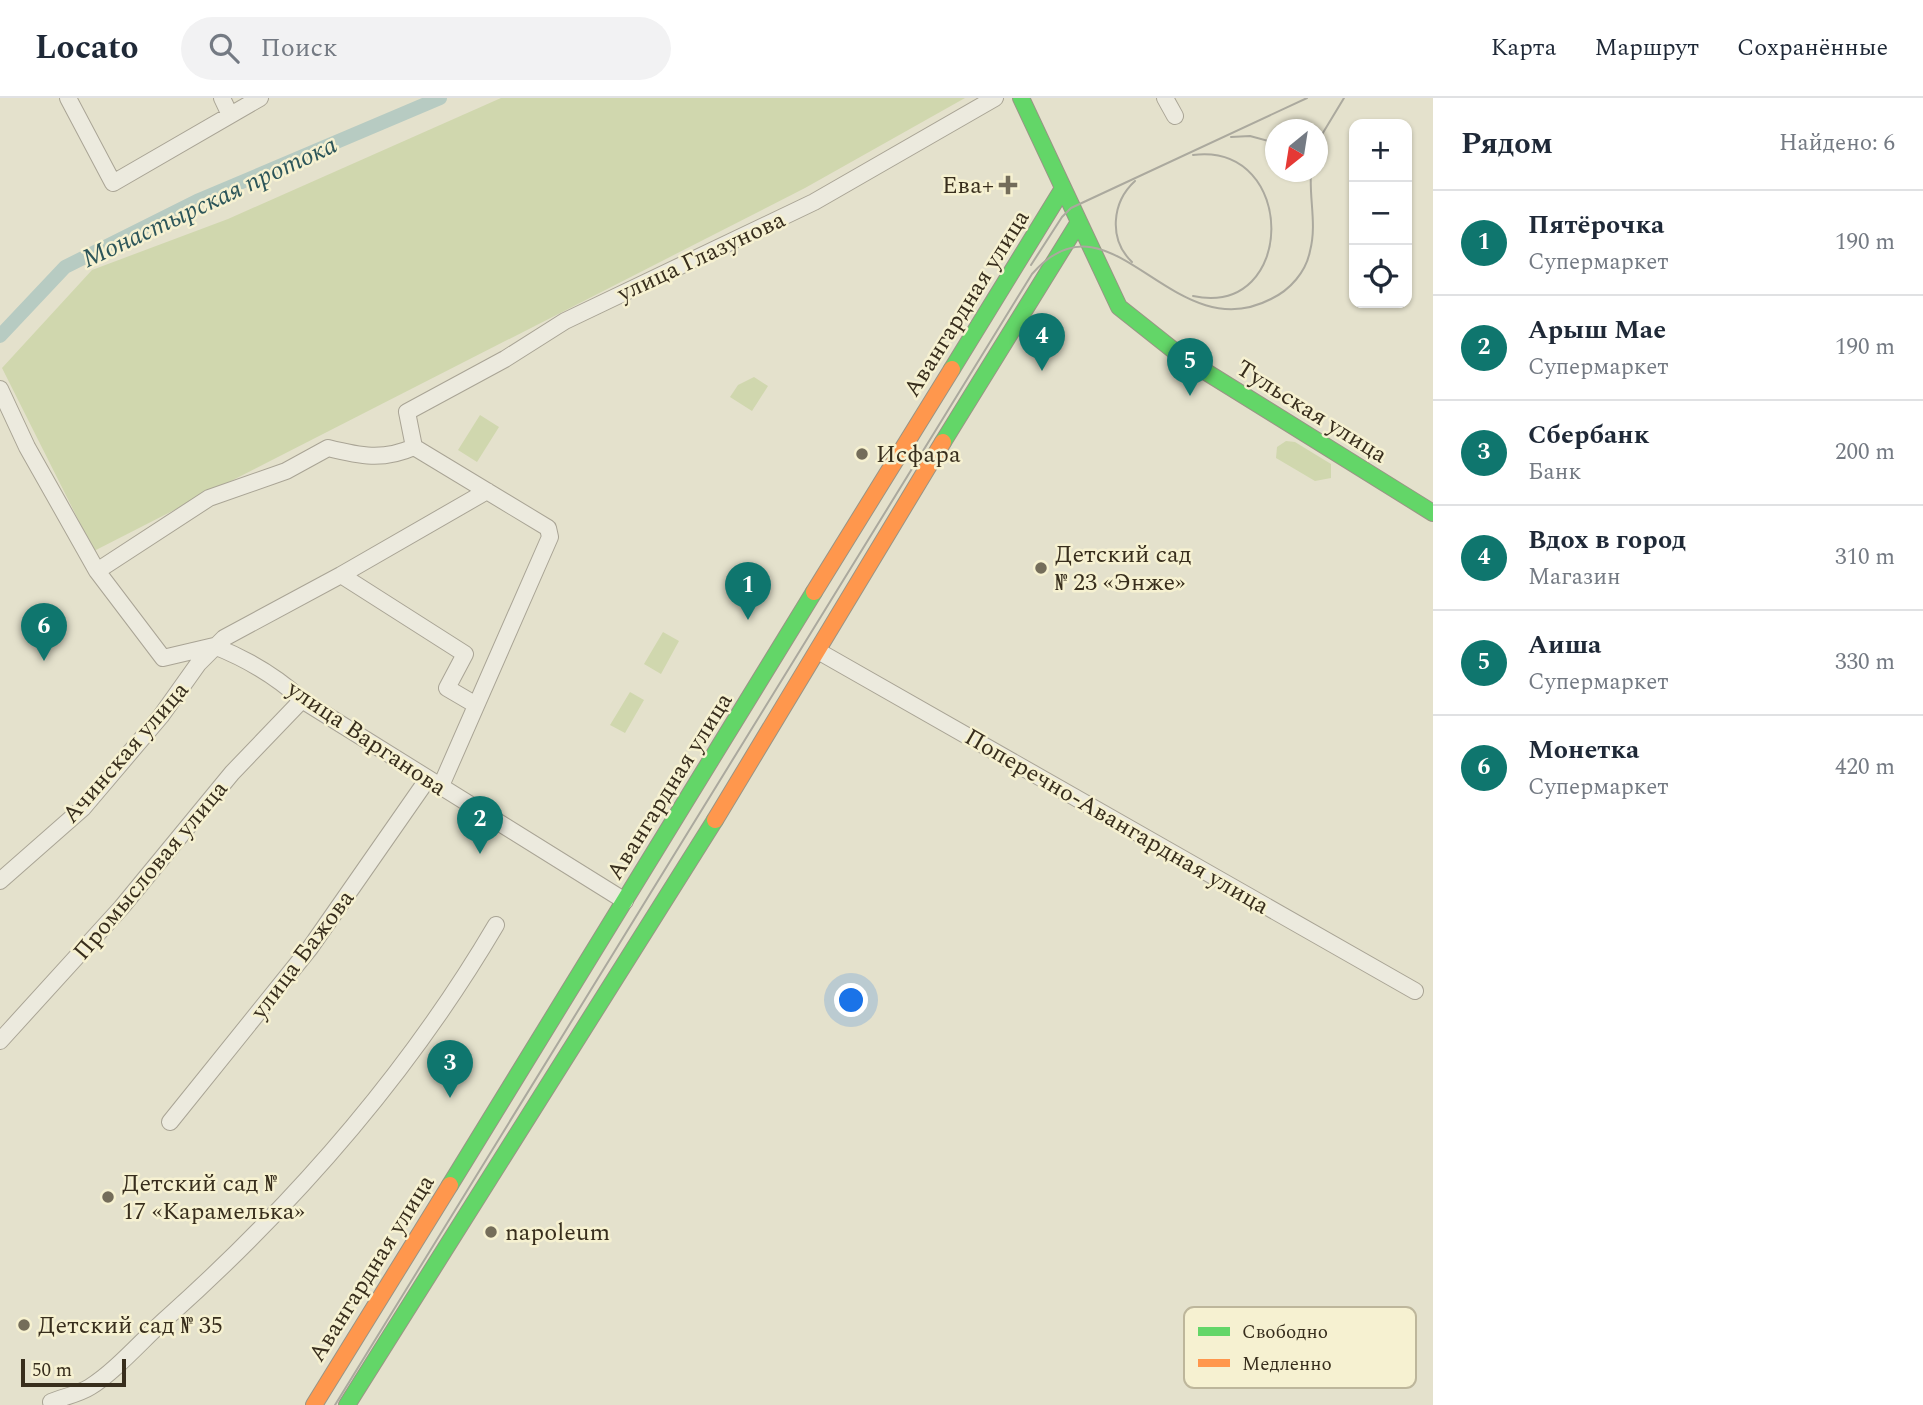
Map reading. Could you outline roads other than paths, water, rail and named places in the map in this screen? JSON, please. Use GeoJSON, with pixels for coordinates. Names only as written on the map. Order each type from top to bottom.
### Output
{"type":"FeatureCollection","features":[{"type":"Feature","properties":{"kind":"main road","name":"Тульская улица"},"geometry":{"type":"LineString","coordinates":[[1021,98],[1119,307],[1143,329],[1182,357],[1433,513]]}},
{"type":"Feature","properties":{"kind":"main road","name":"Авангардная улица"},"geometry":{"type":"LineString","coordinates":[[314,1405],[1062,190]]}},
{"type":"Feature","properties":{"kind":"main road","name":"Авангардная улица"},"geometry":{"type":"LineString","coordinates":[[346,1405],[473,1200],[657,914],[899,513],[1079,222]]}},
{"type":"Feature","properties":{"kind":"street"},"geometry":{"type":"LineString","coordinates":[[68,98],[113,183],[260,98]]}},
{"type":"Feature","properties":{"kind":"street"},"geometry":{"type":"LineString","coordinates":[[222,98],[230,115]]}},
{"type":"Feature","properties":{"kind":"street","name":"улица Глазунова"},"geometry":{"type":"LineString","coordinates":[[414,447],[407,412],[505,359],[565,321],[814,201],[995,98]]}},
{"type":"Feature","properties":{"kind":"street"},"geometry":{"type":"LineString","coordinates":[[1165,98],[1175,117]]}},
{"type":"Feature","properties":{"kind":"street"},"geometry":{"type":"LineString","coordinates":[[0,389],[27,447],[97,571],[163,658],[214,646],[237,630],[341,575],[487,491]]}},
{"type":"Feature","properties":{"kind":"street"},"geometry":{"type":"LineString","coordinates":[[97,571],[209,498],[286,471],[328,448],[368,458],[396,456],[414,447]]}},
{"type":"Feature","properties":{"kind":"street","name":"улица Бажова"},"geometry":{"type":"LineString","coordinates":[[170,1122],[310,948],[433,784],[476,705],[550,537],[548,528],[414,447]]}},
{"type":"Feature","properties":{"kind":"street"},"geometry":{"type":"LineString","coordinates":[[341,575],[465,654],[447,688],[476,705]]}},
{"type":"Feature","properties":{"kind":"street","name":"улица Варганова"},"geometry":{"type":"LineString","coordinates":[[214,646],[242,657],[281,681],[302,701],[625,901]]}},
{"type":"Feature","properties":{"kind":"street","name":"Ачинская улица"},"geometry":{"type":"LineString","coordinates":[[0,881],[83,808],[145,735],[214,646]]}},
{"type":"Feature","properties":{"kind":"street","name":"Поперечно-Авангардная улица"},"geometry":{"type":"LineString","coordinates":[[818,651],[1415,991]]}},
{"type":"Feature","properties":{"kind":"street","name":"Промысловая улица"},"geometry":{"type":"LineString","coordinates":[[0,1041],[121,908],[232,773],[302,701]]}},
{"type":"Feature","properties":{"kind":"street"},"geometry":{"type":"LineString","coordinates":[[51,1402],[90,1387],[205,1283],[309,1177],[408,1056],[471,968],[496,925]]}},
{"type":"Feature","properties":{"kind":"waterway","name":"Монастырская протока"},"geometry":{"type":"LineString","coordinates":[[0,336],[65,267],[197,201],[440,98]]}},
{"type":"Feature","properties":{"kind":"tram line"},"geometry":{"type":"LineString","coordinates":[[1031,265],[1062,217],[1071,208],[1307,98]]}},
{"type":"Feature","properties":{"kind":"tram line"},"geometry":{"type":"LineString","coordinates":[[1328,124],[1344,98]]}},
{"type":"Feature","properties":{"kind":"tram line"},"geometry":{"type":"LineString","coordinates":[[1231,137],[1250,136],[1265,140]]}},
{"type":"Feature","properties":{"kind":"tram line"},"geometry":{"type":"LineString","coordinates":[[1193,155],[1227,158],[1252,175],[1267,200],[1271,229],[1266,258],[1252,281],[1227,296],[1193,296]]}},
{"type":"Feature","properties":{"kind":"tram line"},"geometry":{"type":"LineString","coordinates":[[1132,262],[1119,243],[1116,221],[1121,199],[1135,181]]}},
{"type":"Feature","properties":{"kind":"tram line"},"geometry":{"type":"LineString","coordinates":[[335,1405],[1032,274],[1061,251],[1089,247],[1116,256],[1172,290],[1203,304],[1235,309],[1271,299],[1285,291],[1296,280],[1308,259],[1313,231],[1311,182]]}},
{"type":"Feature","properties":{"kind":"place","name":"Ева+"},"geometry":{"type":"Point","coordinates":[1008,185]}},
{"type":"Feature","properties":{"kind":"place","name":"Вдох в город"},"geometry":{"type":"Point","coordinates":[1042,371]}},
{"type":"Feature","properties":{"kind":"place","name":"Аиша"},"geometry":{"type":"Point","coordinates":[1190,396]}},
{"type":"Feature","properties":{"kind":"place","name":"Исфара"},"geometry":{"type":"Point","coordinates":[862,454]}},
{"type":"Feature","properties":{"kind":"place","name":"Детский сад № 23 «Энже»"},"geometry":{"type":"Point","coordinates":[1041,568]}},
{"type":"Feature","properties":{"kind":"place","name":"Пятёрочка"},"geometry":{"type":"Point","coordinates":[748,620]}},
{"type":"Feature","properties":{"kind":"place","name":"Монетка"},"geometry":{"type":"Point","coordinates":[44,661]}},
{"type":"Feature","properties":{"kind":"place","name":"Арыш Мае"},"geometry":{"type":"Point","coordinates":[480,854]}},
{"type":"Feature","properties":{"kind":"place","name":"Сбербанк"},"geometry":{"type":"Point","coordinates":[450,1098]}},
{"type":"Feature","properties":{"kind":"place","name":"Детский сад № 17 «Карамелька»"},"geometry":{"type":"Point","coordinates":[108,1197]}},
{"type":"Feature","properties":{"kind":"place","name":"napoleum"},"geometry":{"type":"Point","coordinates":[491,1232]}},
{"type":"Feature","properties":{"kind":"place","name":"Детский сад № 35"},"geometry":{"type":"Point","coordinates":[24,1325]}}]}
